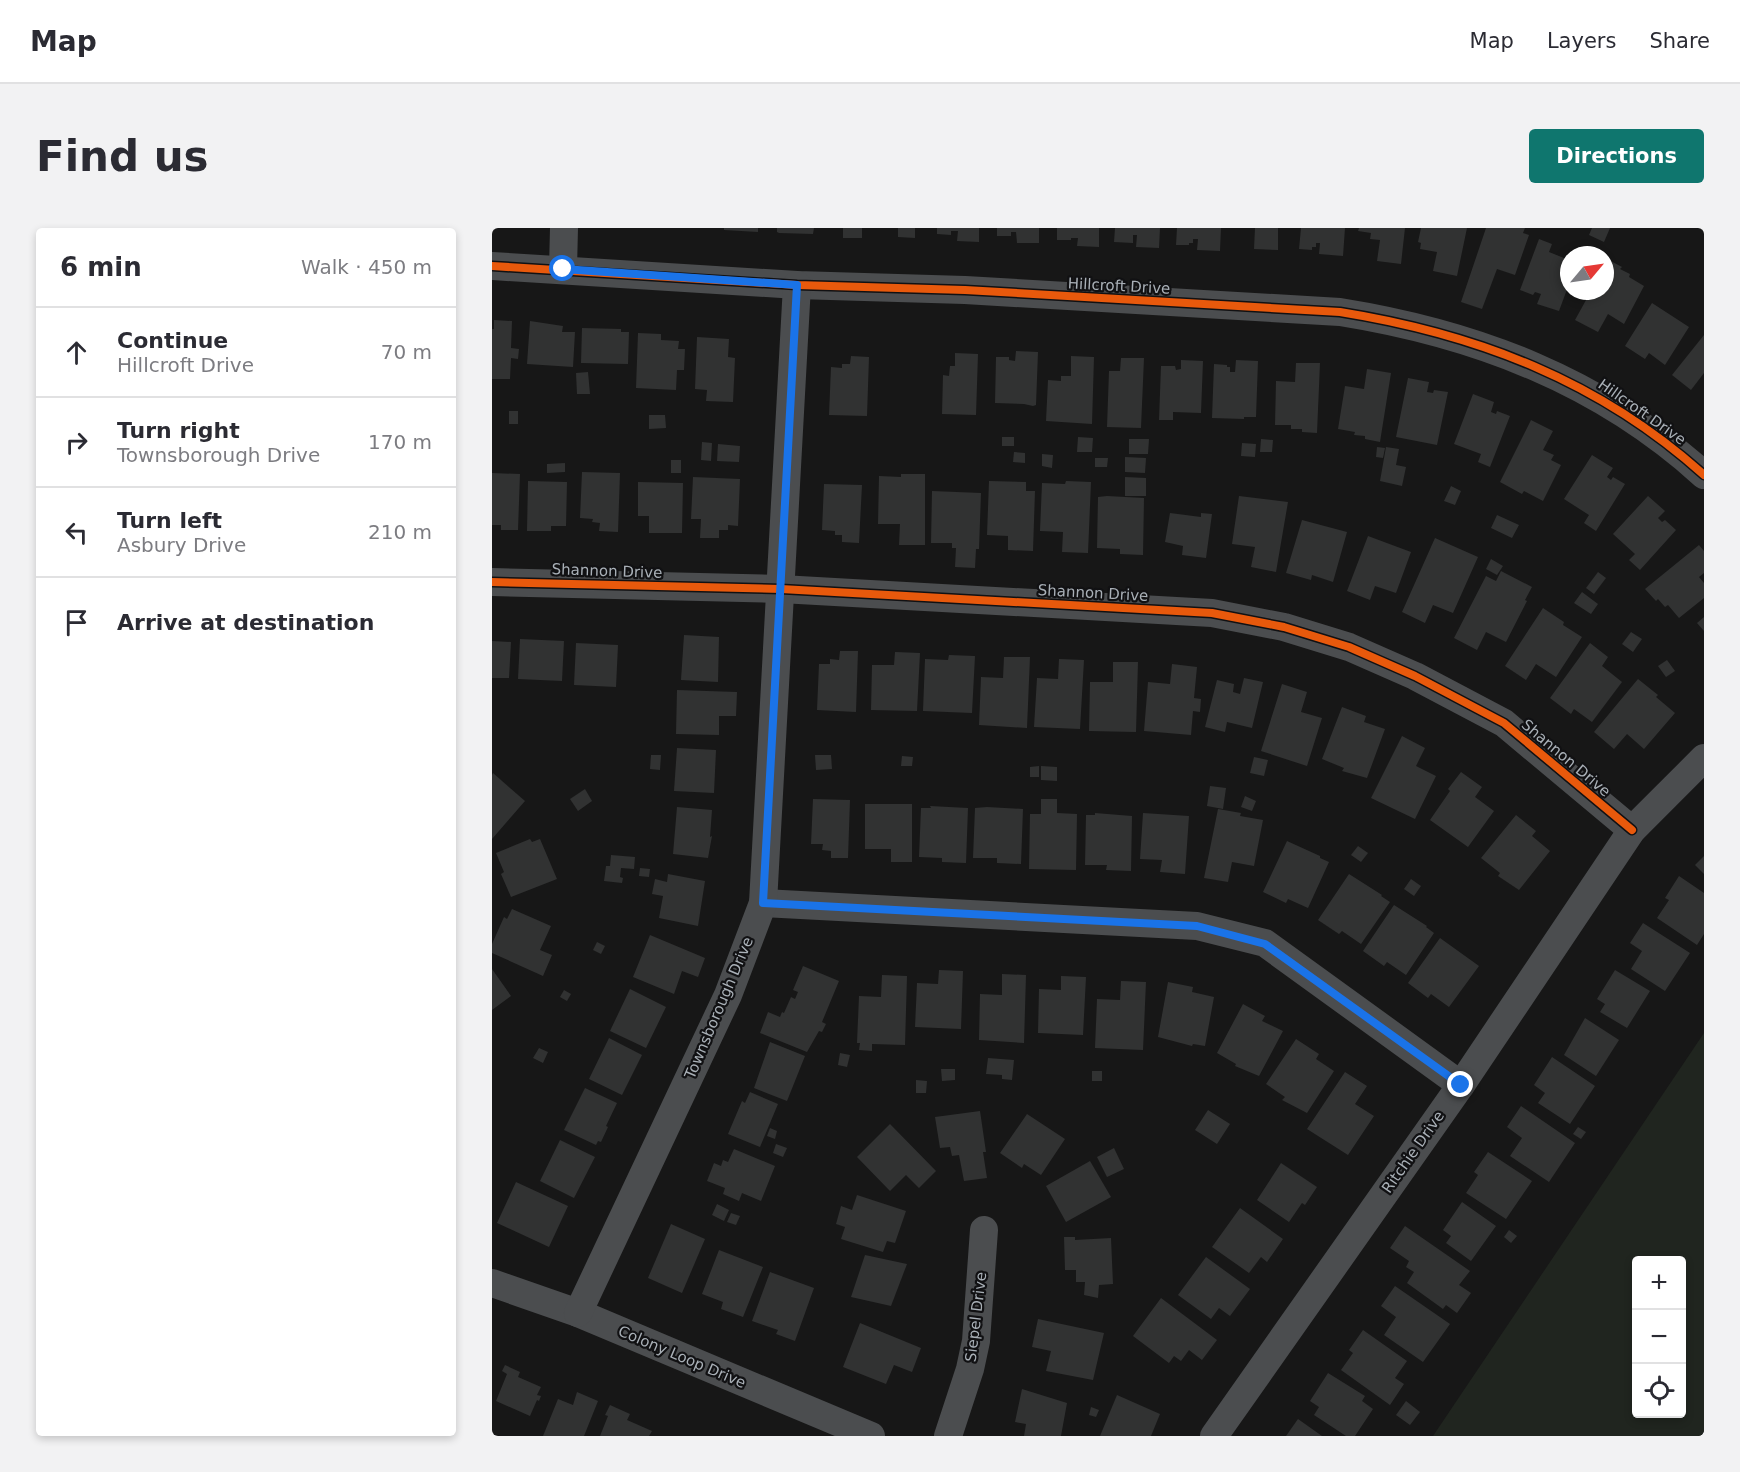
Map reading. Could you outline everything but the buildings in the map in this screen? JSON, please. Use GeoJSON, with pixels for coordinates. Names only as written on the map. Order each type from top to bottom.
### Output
{"type":"FeatureCollection","features":[{"type":"Feature","properties":{"kind":"street"},"geometry":{"type":"LineString","coordinates":[[563,269],[564,228]]}},
{"type":"Feature","properties":{"kind":"street","name":"Hillcroft Drive"},"geometry":{"type":"LineString","coordinates":[[492,266],[797,285],[965,290],[1340,312],[1392,320],[1442,333],[1518,359],[1575,384],[1601,398],[1653,433],[1704,475]]}},
{"type":"Feature","properties":{"kind":"street","name":"Townsborough Drive"},"geometry":{"type":"LineString","coordinates":[[578,1313],[728,995],[763,903],[797,285]]}},
{"type":"Feature","properties":{"kind":"street","name":"Shannon Drive"},"geometry":{"type":"LineString","coordinates":[[492,582],[781,589],[1212,613],[1284,627],[1349,647],[1396,668],[1504,723],[1632,830]]}},
{"type":"Feature","properties":{"kind":"street","name":"Ritchie Drive"},"geometry":{"type":"LineString","coordinates":[[1214,1436],[1461,1085],[1632,830],[1704,758]]}},
{"type":"Feature","properties":{"kind":"street"},"geometry":{"type":"LineString","coordinates":[[763,903],[1197,926],[1254,940],[1265,944],[1461,1085]]}},
{"type":"Feature","properties":{"kind":"street","name":"Siepel Drive"},"geometry":{"type":"LineString","coordinates":[[948,1436],[970,1369],[976,1341],[984,1230]]}},
{"type":"Feature","properties":{"kind":"street","name":"Colony Loop Drive"},"geometry":{"type":"LineString","coordinates":[[492,1283],[578,1313],[871,1436]]}},
{"type":"Feature","properties":{"kind":"shaded area"},"geometry":{"type":"Polygon","coordinates":[[[1704,1033],[1704,1436],[1433,1436],[1704,1033]]]}},
{"type":"Feature","properties":{"kind":"cycle path"},"geometry":{"type":"LineString","coordinates":[[492,266],[797,285],[965,290],[1340,312],[1391,321],[1440,334],[1488,348],[1534,366],[1623,413],[1664,442],[1704,475]]}},
{"type":"Feature","properties":{"kind":"cycle path"},"geometry":{"type":"LineString","coordinates":[[492,582],[781,589],[1212,613],[1284,627],[1349,647],[1415,676],[1504,723],[1632,830]]}},
{"type":"Feature","properties":{"kind":"route"},"geometry":{"type":"LineString","coordinates":[[563,269],[797,285],[763,903],[1197,926],[1265,944],[1461,1085]]}}]}
